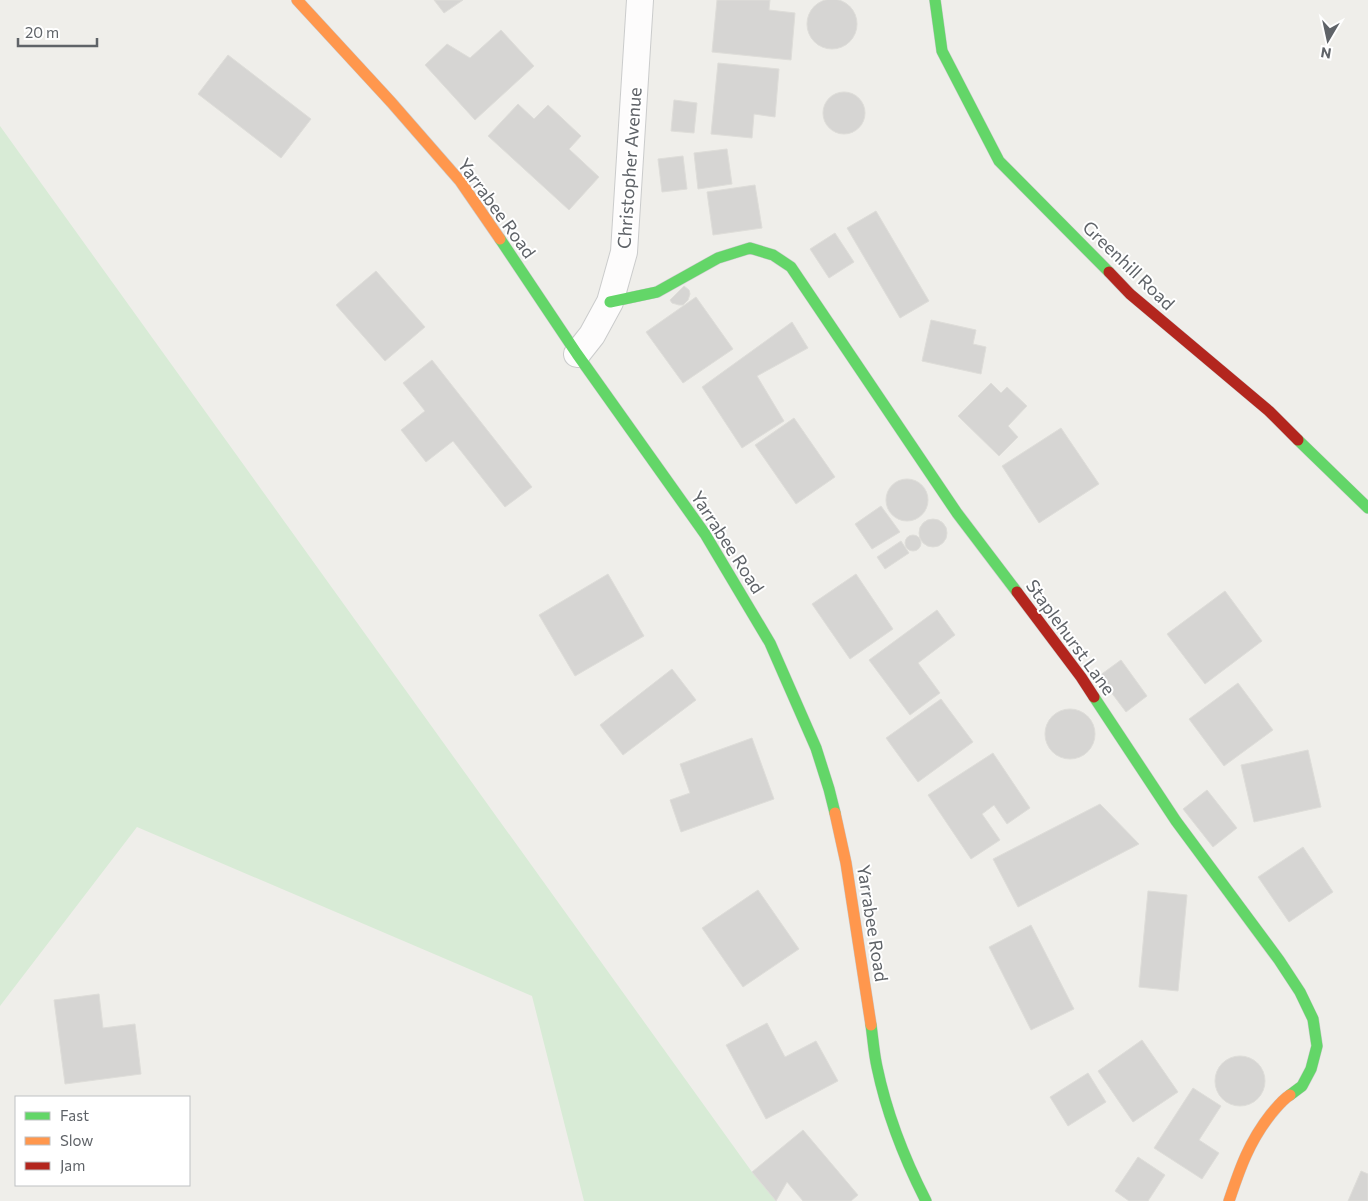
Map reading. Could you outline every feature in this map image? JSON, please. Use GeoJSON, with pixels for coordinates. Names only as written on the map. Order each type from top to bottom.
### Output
{"type":"FeatureCollection","features":[{"type":"Feature","properties":{"kind":"street","name":"Yarrabee Road"},"geometry":{"type":"LineString","coordinates":[[297,0],[391,102],[460,181],[578,354],[705,534],[770,643],[812,739],[829,789],[846,863],[877,1067],[893,1126],[910,1170],[926,1201]]}},
{"type":"Feature","properties":{"kind":"street","name":"Christopher Avenue"},"geometry":{"type":"LineString","coordinates":[[578,354],[592,335],[610,302],[624,252],[640,0]]}},
{"type":"Feature","properties":{"kind":"street","name":"Greenhill Road"},"geometry":{"type":"LineString","coordinates":[[935,0],[942,51],[999,161],[1130,294],[1269,411],[1368,508]]}},
{"type":"Feature","properties":{"kind":"street","name":"Staplehurst Lane"},"geometry":{"type":"LineString","coordinates":[[610,302],[657,292],[718,258],[750,248],[773,255],[791,267],[957,513],[1080,677],[1176,820],[1279,960],[1300,992],[1313,1019],[1317,1046],[1311,1069],[1302,1086],[1282,1100],[1261,1126],[1244,1158],[1230,1201]]}},
{"type":"Feature","properties":{"kind":"green space"},"geometry":{"type":"Polygon","coordinates":[[[0,126],[752,1172],[776,1201],[584,1201],[532,996],[137,827],[0,1006],[0,126]]]}},
{"type":"Feature","properties":{"kind":"building"},"geometry":{"type":"Polygon","coordinates":[[[827,-1],[837,-1],[850,6],[857,19],[857,29],[850,42],[837,49],[827,49],[818,45],[811,38],[807,29],[807,19],[811,10],[818,3],[827,-1]]]}},
{"type":"Feature","properties":{"kind":"building"},"geometry":{"type":"Polygon","coordinates":[[[434,0],[463,0],[444,13],[434,0]]]}},
{"type":"Feature","properties":{"kind":"building"},"geometry":{"type":"Polygon","coordinates":[[[717,0],[770,0],[769,10],[795,13],[791,60],[712,52],[717,0]]]}},
{"type":"Feature","properties":{"kind":"building"},"geometry":{"type":"Polygon","coordinates":[[[501,30],[534,66],[475,120],[425,65],[447,44],[470,58],[501,30]]]}},
{"type":"Feature","properties":{"kind":"building"},"geometry":{"type":"Polygon","coordinates":[[[228,55],[311,119],[281,158],[198,94],[228,55]]]}},
{"type":"Feature","properties":{"kind":"building"},"geometry":{"type":"Polygon","coordinates":[[[718,63],[779,69],[775,117],[754,114],[752,138],[711,134],[718,63]]]}},
{"type":"Feature","properties":{"kind":"building"},"geometry":{"type":"Polygon","coordinates":[[[844,92],[859,98],[865,113],[859,128],[844,134],[829,128],[823,113],[829,98],[844,92]]]}},
{"type":"Feature","properties":{"kind":"building"},"geometry":{"type":"Polygon","coordinates":[[[674,100],[697,103],[694,133],[671,131],[674,100]]]}},
{"type":"Feature","properties":{"kind":"building"},"geometry":{"type":"Polygon","coordinates":[[[518,104],[534,119],[548,105],[581,136],[569,149],[599,177],[569,210],[488,136],[518,104]]]}},
{"type":"Feature","properties":{"kind":"building"},"geometry":{"type":"Polygon","coordinates":[[[727,149],[732,184],[698,189],[694,153],[727,149]]]}},
{"type":"Feature","properties":{"kind":"building"},"geometry":{"type":"Polygon","coordinates":[[[683,156],[687,189],[662,192],[658,159],[683,156]]]}},
{"type":"Feature","properties":{"kind":"building"},"geometry":{"type":"Polygon","coordinates":[[[755,185],[762,228],[713,235],[707,192],[755,185]]]}},
{"type":"Feature","properties":{"kind":"building"},"geometry":{"type":"Polygon","coordinates":[[[876,211],[929,301],[900,318],[847,228],[876,211]]]}},
{"type":"Feature","properties":{"kind":"building"},"geometry":{"type":"Polygon","coordinates":[[[835,233],[854,262],[829,278],[810,249],[835,233]]]}},
{"type":"Feature","properties":{"kind":"building"},"geometry":{"type":"Polygon","coordinates":[[[376,271],[425,327],[385,361],[336,305],[376,271]]]}},
{"type":"Feature","properties":{"kind":"building"},"geometry":{"type":"Polygon","coordinates":[[[684,286],[689,290],[688,300],[683,305],[672,303],[670,300],[684,286]]]}},
{"type":"Feature","properties":{"kind":"building"},"geometry":{"type":"Polygon","coordinates":[[[696,297],[733,349],[683,383],[646,332],[696,297]]]}},
{"type":"Feature","properties":{"kind":"building"},"geometry":{"type":"Polygon","coordinates":[[[931,320],[976,330],[973,344],[986,347],[981,374],[922,361],[931,320]]]}},
{"type":"Feature","properties":{"kind":"building"},"geometry":{"type":"Polygon","coordinates":[[[792,322],[808,348],[757,376],[784,421],[742,448],[702,387],[792,322]]]}},
{"type":"Feature","properties":{"kind":"building"},"geometry":{"type":"Polygon","coordinates":[[[432,360],[532,487],[505,507],[453,441],[426,462],[401,430],[425,411],[403,383],[432,360]]]}},
{"type":"Feature","properties":{"kind":"building"},"geometry":{"type":"Polygon","coordinates":[[[991,383],[1001,393],[1007,387],[1027,406],[1008,426],[1018,437],[999,456],[958,416],[991,383]]]}},
{"type":"Feature","properties":{"kind":"building"},"geometry":{"type":"Polygon","coordinates":[[[794,418],[835,477],[796,504],[755,445],[794,418]]]}},
{"type":"Feature","properties":{"kind":"building"},"geometry":{"type":"Polygon","coordinates":[[[1061,428],[1099,484],[1039,523],[1002,466],[1061,428]]]}},
{"type":"Feature","properties":{"kind":"building"},"geometry":{"type":"Polygon","coordinates":[[[911,479],[919,482],[925,488],[928,500],[925,512],[919,518],[903,521],[895,518],[889,512],[886,496],[889,488],[895,482],[911,479]]]}},
{"type":"Feature","properties":{"kind":"building"},"geometry":{"type":"Polygon","coordinates":[[[881,506],[900,532],[872,549],[855,524],[881,506]]]}},
{"type":"Feature","properties":{"kind":"building"},"geometry":{"type":"Polygon","coordinates":[[[933,519],[943,523],[947,533],[943,543],[933,547],[923,543],[919,533],[923,523],[933,519]]]}},
{"type":"Feature","properties":{"kind":"building"},"geometry":{"type":"Polygon","coordinates":[[[913,535],[919,537],[921,543],[919,549],[913,551],[907,549],[905,543],[907,537],[913,535]]]}},
{"type":"Feature","properties":{"kind":"building"},"geometry":{"type":"Polygon","coordinates":[[[901,541],[909,553],[885,569],[877,557],[901,541]]]}},
{"type":"Feature","properties":{"kind":"building"},"geometry":{"type":"Polygon","coordinates":[[[608,574],[644,636],[575,676],[539,615],[608,574]]]}},
{"type":"Feature","properties":{"kind":"building"},"geometry":{"type":"Polygon","coordinates":[[[856,574],[893,629],[850,659],[812,604],[856,574]]]}},
{"type":"Feature","properties":{"kind":"building"},"geometry":{"type":"Polygon","coordinates":[[[1225,591],[1262,641],[1205,684],[1167,634],[1225,591]]]}},
{"type":"Feature","properties":{"kind":"building"},"geometry":{"type":"Polygon","coordinates":[[[937,610],[955,635],[918,663],[940,693],[910,715],[869,660],[937,610]]]}},
{"type":"Feature","properties":{"kind":"building"},"geometry":{"type":"Polygon","coordinates":[[[1121,660],[1147,696],[1126,712],[1099,676],[1121,660]]]}},
{"type":"Feature","properties":{"kind":"building"},"geometry":{"type":"Polygon","coordinates":[[[672,669],[696,700],[623,755],[600,725],[672,669]]]}},
{"type":"Feature","properties":{"kind":"building"},"geometry":{"type":"Polygon","coordinates":[[[1238,683],[1273,730],[1224,766],[1189,719],[1238,683]]]}},
{"type":"Feature","properties":{"kind":"building"},"geometry":{"type":"Polygon","coordinates":[[[941,699],[973,742],[918,782],[886,738],[941,699]]]}},
{"type":"Feature","properties":{"kind":"building"},"geometry":{"type":"Polygon","coordinates":[[[1070,709],[1079,711],[1090,720],[1095,734],[1093,743],[1084,754],[1070,759],[1061,757],[1050,748],[1045,734],[1047,725],[1056,714],[1070,709]]]}},
{"type":"Feature","properties":{"kind":"building"},"geometry":{"type":"Polygon","coordinates":[[[752,738],[774,799],[681,832],[670,800],[690,793],[680,764],[752,738]]]}},
{"type":"Feature","properties":{"kind":"building"},"geometry":{"type":"Polygon","coordinates":[[[1308,750],[1321,807],[1254,822],[1241,765],[1308,750]]]}},
{"type":"Feature","properties":{"kind":"building"},"geometry":{"type":"Polygon","coordinates":[[[993,753],[1030,808],[1007,824],[994,805],[982,814],[1000,840],[971,859],[928,795],[993,753]]]}},
{"type":"Feature","properties":{"kind":"building"},"geometry":{"type":"Polygon","coordinates":[[[1207,790],[1237,828],[1213,847],[1183,809],[1207,790]]]}},
{"type":"Feature","properties":{"kind":"building"},"geometry":{"type":"Polygon","coordinates":[[[1100,804],[1139,844],[1018,907],[993,859],[1100,804]]]}},
{"type":"Feature","properties":{"kind":"building"},"geometry":{"type":"Polygon","coordinates":[[[1303,847],[1333,892],[1289,922],[1258,877],[1303,847]]]}},
{"type":"Feature","properties":{"kind":"building"},"geometry":{"type":"Polygon","coordinates":[[[758,890],[799,949],[743,987],[702,928],[758,890]]]}},
{"type":"Feature","properties":{"kind":"building"},"geometry":{"type":"Polygon","coordinates":[[[1148,891],[1187,895],[1178,991],[1139,987],[1148,891]]]}},
{"type":"Feature","properties":{"kind":"building"},"geometry":{"type":"Polygon","coordinates":[[[1031,925],[1074,1009],[1031,1030],[989,947],[1031,925]]]}},
{"type":"Feature","properties":{"kind":"building"},"geometry":{"type":"Polygon","coordinates":[[[99,994],[103,1028],[135,1024],[141,1074],[65,1084],[54,1000],[99,994]]]}},
{"type":"Feature","properties":{"kind":"building"},"geometry":{"type":"Polygon","coordinates":[[[767,1023],[785,1057],[816,1041],[838,1081],[766,1119],[726,1045],[767,1023]]]}},
{"type":"Feature","properties":{"kind":"building"},"geometry":{"type":"Polygon","coordinates":[[[1142,1040],[1178,1092],[1133,1122],[1098,1071],[1142,1040]]]}},
{"type":"Feature","properties":{"kind":"building"},"geometry":{"type":"Polygon","coordinates":[[[1240,1056],[1254,1060],[1261,1067],[1265,1081],[1261,1095],[1254,1102],[1240,1106],[1226,1102],[1219,1095],[1215,1081],[1219,1067],[1226,1060],[1240,1056]]]}},
{"type":"Feature","properties":{"kind":"building"},"geometry":{"type":"Polygon","coordinates":[[[1088,1073],[1106,1102],[1068,1126],[1050,1097],[1088,1073]]]}},
{"type":"Feature","properties":{"kind":"building"},"geometry":{"type":"Polygon","coordinates":[[[1193,1088],[1221,1106],[1199,1140],[1219,1153],[1202,1179],[1154,1148],[1193,1088]]]}},
{"type":"Feature","properties":{"kind":"building"},"geometry":{"type":"Polygon","coordinates":[[[803,1130],[858,1195],[851,1201],[803,1201],[787,1182],[776,1201],[752,1172],[803,1130]]]}},
{"type":"Feature","properties":{"kind":"building"},"geometry":{"type":"Polygon","coordinates":[[[1138,1157],[1165,1175],[1148,1201],[1129,1201],[1115,1191],[1138,1157]]]}},
{"type":"Feature","properties":{"kind":"building"},"geometry":{"type":"Polygon","coordinates":[[[1361,1171],[1368,1174],[1368,1201],[1348,1201],[1361,1171]]]}},
{"type":"Feature","properties":{"kind":"traffic: fast"},"geometry":{"type":"LineString","coordinates":[[935,0],[942,51],[999,161],[1109,272]]}},
{"type":"Feature","properties":{"kind":"traffic: fast"},"geometry":{"type":"LineString","coordinates":[[500,239],[577,354],[705,534],[770,643],[816,748],[835,813]]}},
{"type":"Feature","properties":{"kind":"traffic: fast"},"geometry":{"type":"LineString","coordinates":[[610,302],[657,292],[718,258],[750,248],[773,255],[791,267],[957,513],[1017,592]]}},
{"type":"Feature","properties":{"kind":"traffic: fast"},"geometry":{"type":"LineString","coordinates":[[1298,440],[1368,508]]}},
{"type":"Feature","properties":{"kind":"traffic: fast"},"geometry":{"type":"LineString","coordinates":[[1094,697],[1176,821],[1279,960],[1300,992],[1313,1019],[1317,1046],[1311,1069],[1302,1086],[1290,1095]]}},
{"type":"Feature","properties":{"kind":"traffic: fast"},"geometry":{"type":"LineString","coordinates":[[871,1025],[877,1067],[891,1119],[910,1169],[926,1201]]}},
{"type":"Feature","properties":{"kind":"traffic: slow"},"geometry":{"type":"LineString","coordinates":[[297,0],[391,102],[460,181],[500,239]]}},
{"type":"Feature","properties":{"kind":"traffic: slow"},"geometry":{"type":"LineString","coordinates":[[835,813],[846,863],[871,1025]]}},
{"type":"Feature","properties":{"kind":"traffic: slow"},"geometry":{"type":"LineString","coordinates":[[1229,1201],[1241,1166],[1263,1124],[1282,1101],[1290,1095]]}},
{"type":"Feature","properties":{"kind":"traffic: jam"},"geometry":{"type":"LineString","coordinates":[[1109,272],[1130,294],[1269,411],[1298,440]]}},
{"type":"Feature","properties":{"kind":"traffic: jam"},"geometry":{"type":"LineString","coordinates":[[1017,592],[1094,697]]}}]}
